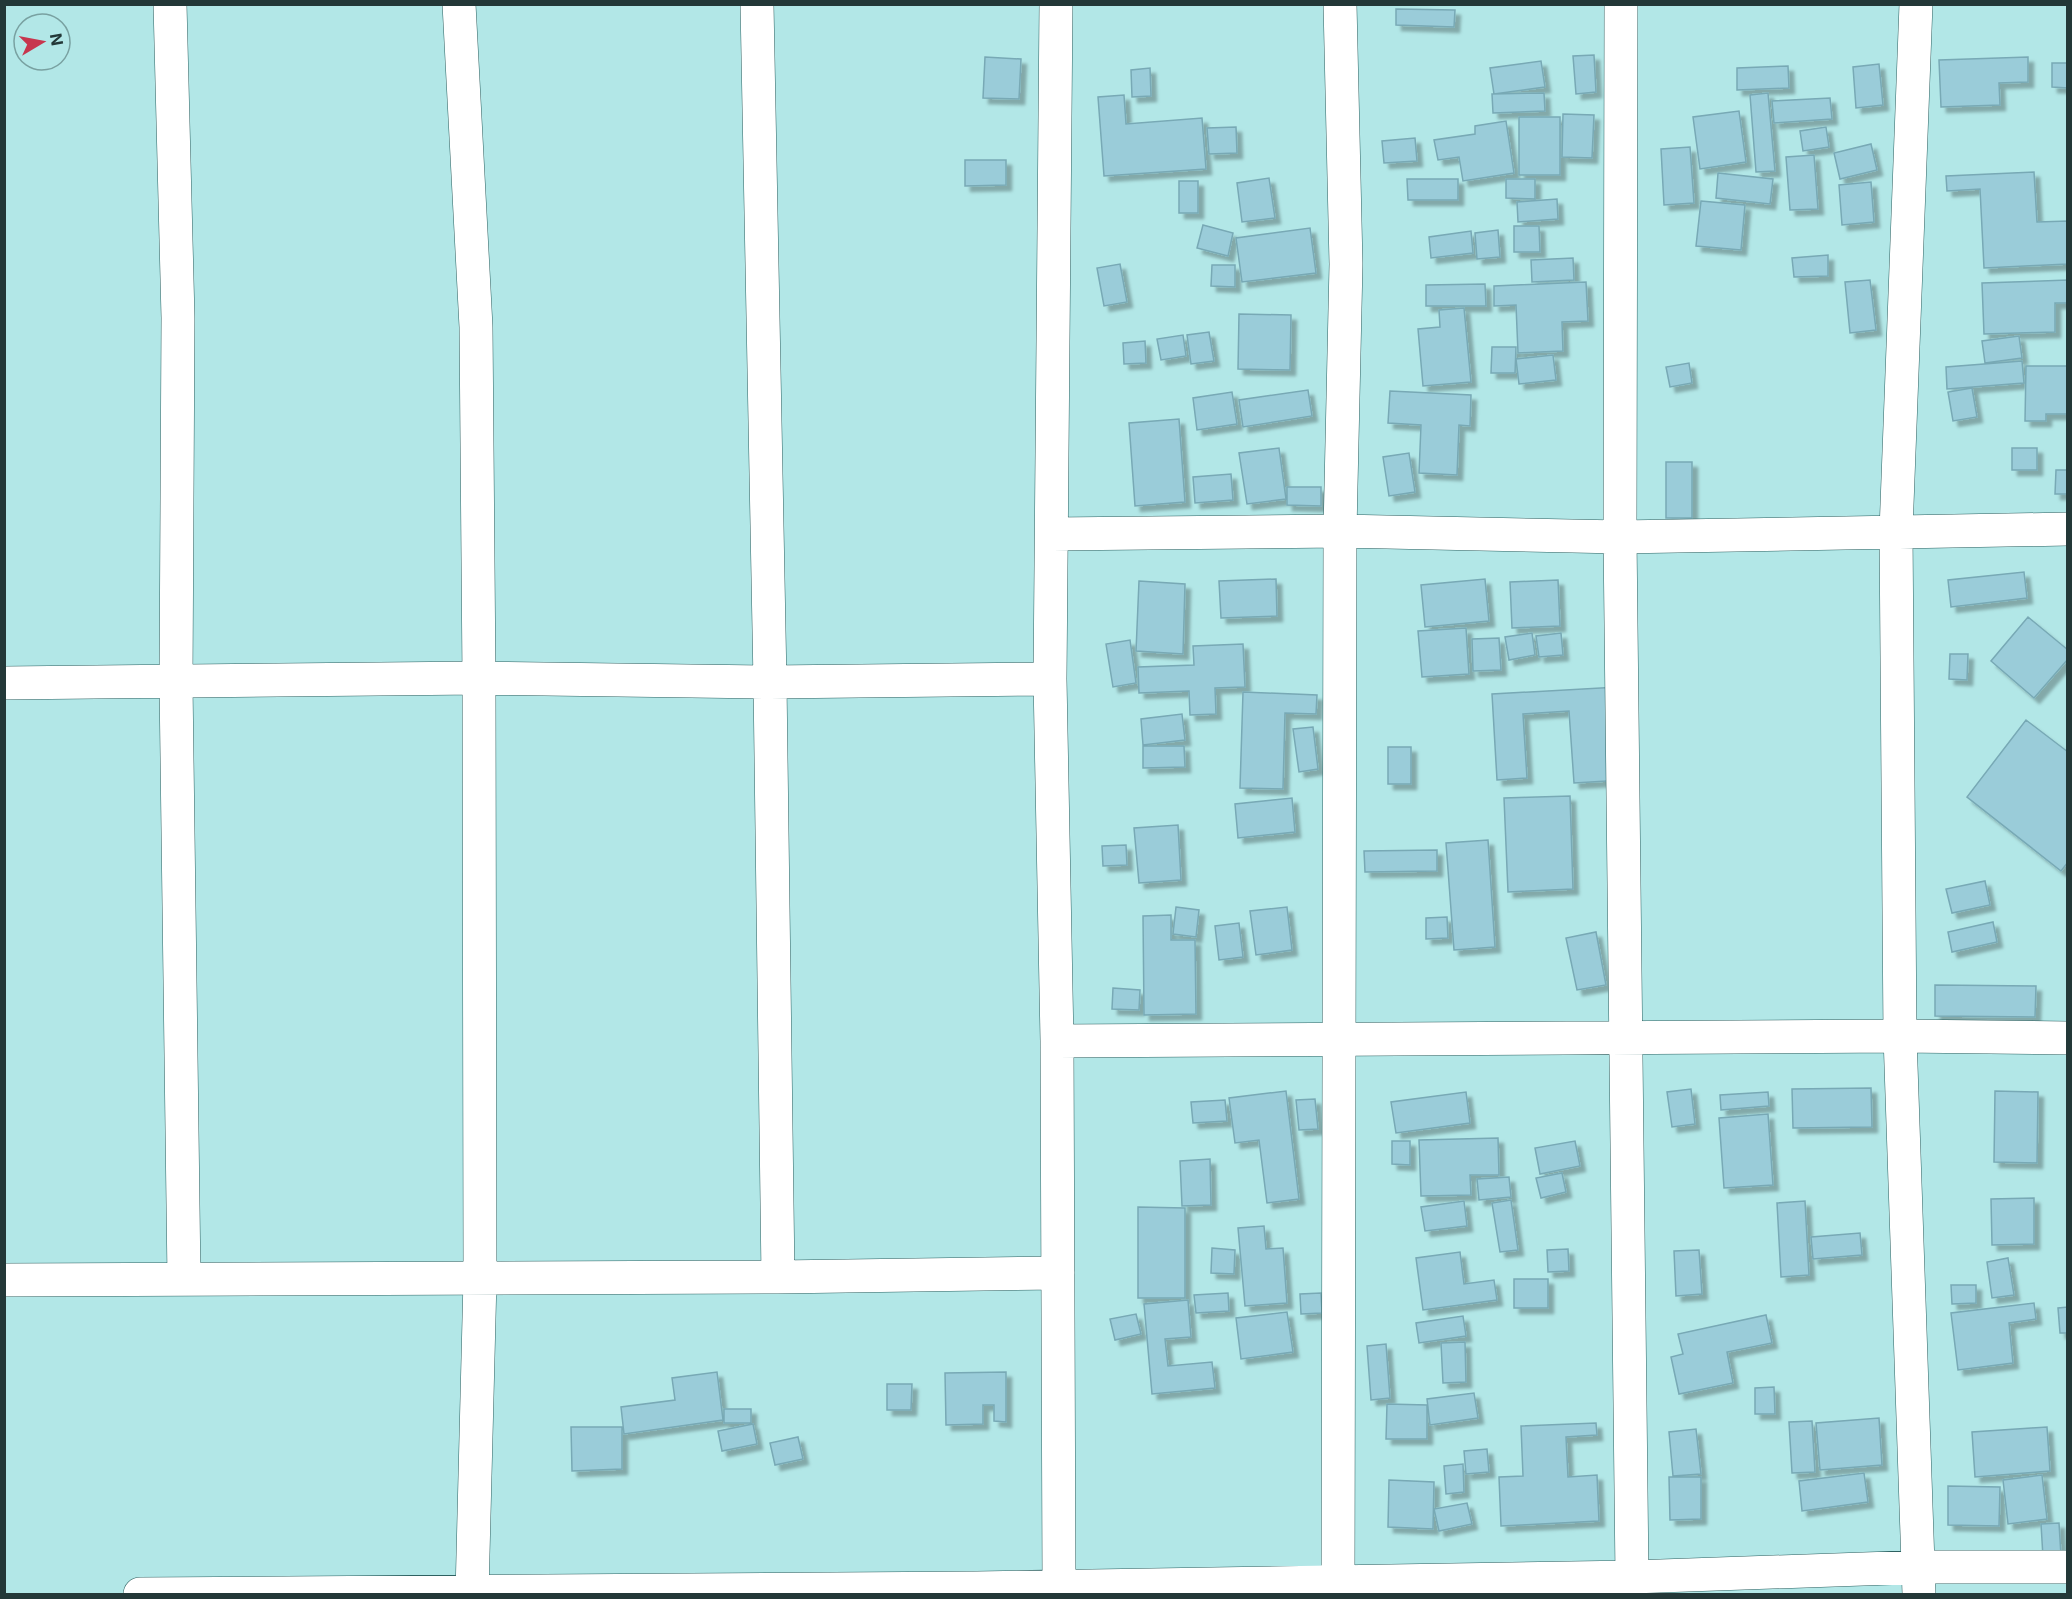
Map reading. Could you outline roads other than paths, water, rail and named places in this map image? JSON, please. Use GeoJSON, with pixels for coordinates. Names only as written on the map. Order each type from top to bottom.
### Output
{"type":"FeatureCollection","features":[{"type":"Feature","properties":{"kind":"street"},"geometry":{"type":"LineString","coordinates":[[170,4],[178,318],[176,683],[184,1279]]}},
{"type":"Feature","properties":{"kind":"street"},"geometry":{"type":"LineString","coordinates":[[459,4],[476,327],[479,678],[480,1279],[472,1593]]}},
{"type":"Feature","properties":{"kind":"street"},"geometry":{"type":"LineString","coordinates":[[757,4],[770,682],[778,1277]]}},
{"type":"Feature","properties":{"kind":"street"},"geometry":{"type":"LineString","coordinates":[[1056,4],[1050,679],[1057,1041],[1059,1585]]}},
{"type":"Feature","properties":{"kind":"street"},"geometry":{"type":"LineString","coordinates":[[1338,1588],[1340,531],[1346,264],[1340,4]]}},
{"type":"Feature","properties":{"kind":"street"},"geometry":{"type":"LineString","coordinates":[[1621,4],[1620,537],[1632,1577]]}},
{"type":"Feature","properties":{"kind":"street"},"geometry":{"type":"LineString","coordinates":[[1916,4],[1896,531],[1900,1036],[1919,1581]]}},
{"type":"Feature","properties":{"kind":"street"},"geometry":{"type":"LineString","coordinates":[[1052,534],[1340,531],[1620,537],[2067,529]]}},
{"type":"Feature","properties":{"kind":"street"},"geometry":{"type":"LineString","coordinates":[[4,683],[176,683],[479,678],[770,682],[1050,679]]}},
{"type":"Feature","properties":{"kind":"street"},"geometry":{"type":"LineString","coordinates":[[1057,1041],[1900,1036],[2067,1038]]}},
{"type":"Feature","properties":{"kind":"street"},"geometry":{"type":"LineString","coordinates":[[4,1280],[480,1279],[1058,1273]]}},
{"type":"Feature","properties":{"kind":"street"},"geometry":{"type":"LineString","coordinates":[[140,1594],[974,1591],[1059,1585],[1338,1588],[1632,1577],[1919,1581],[2067,1567]]}}]}
